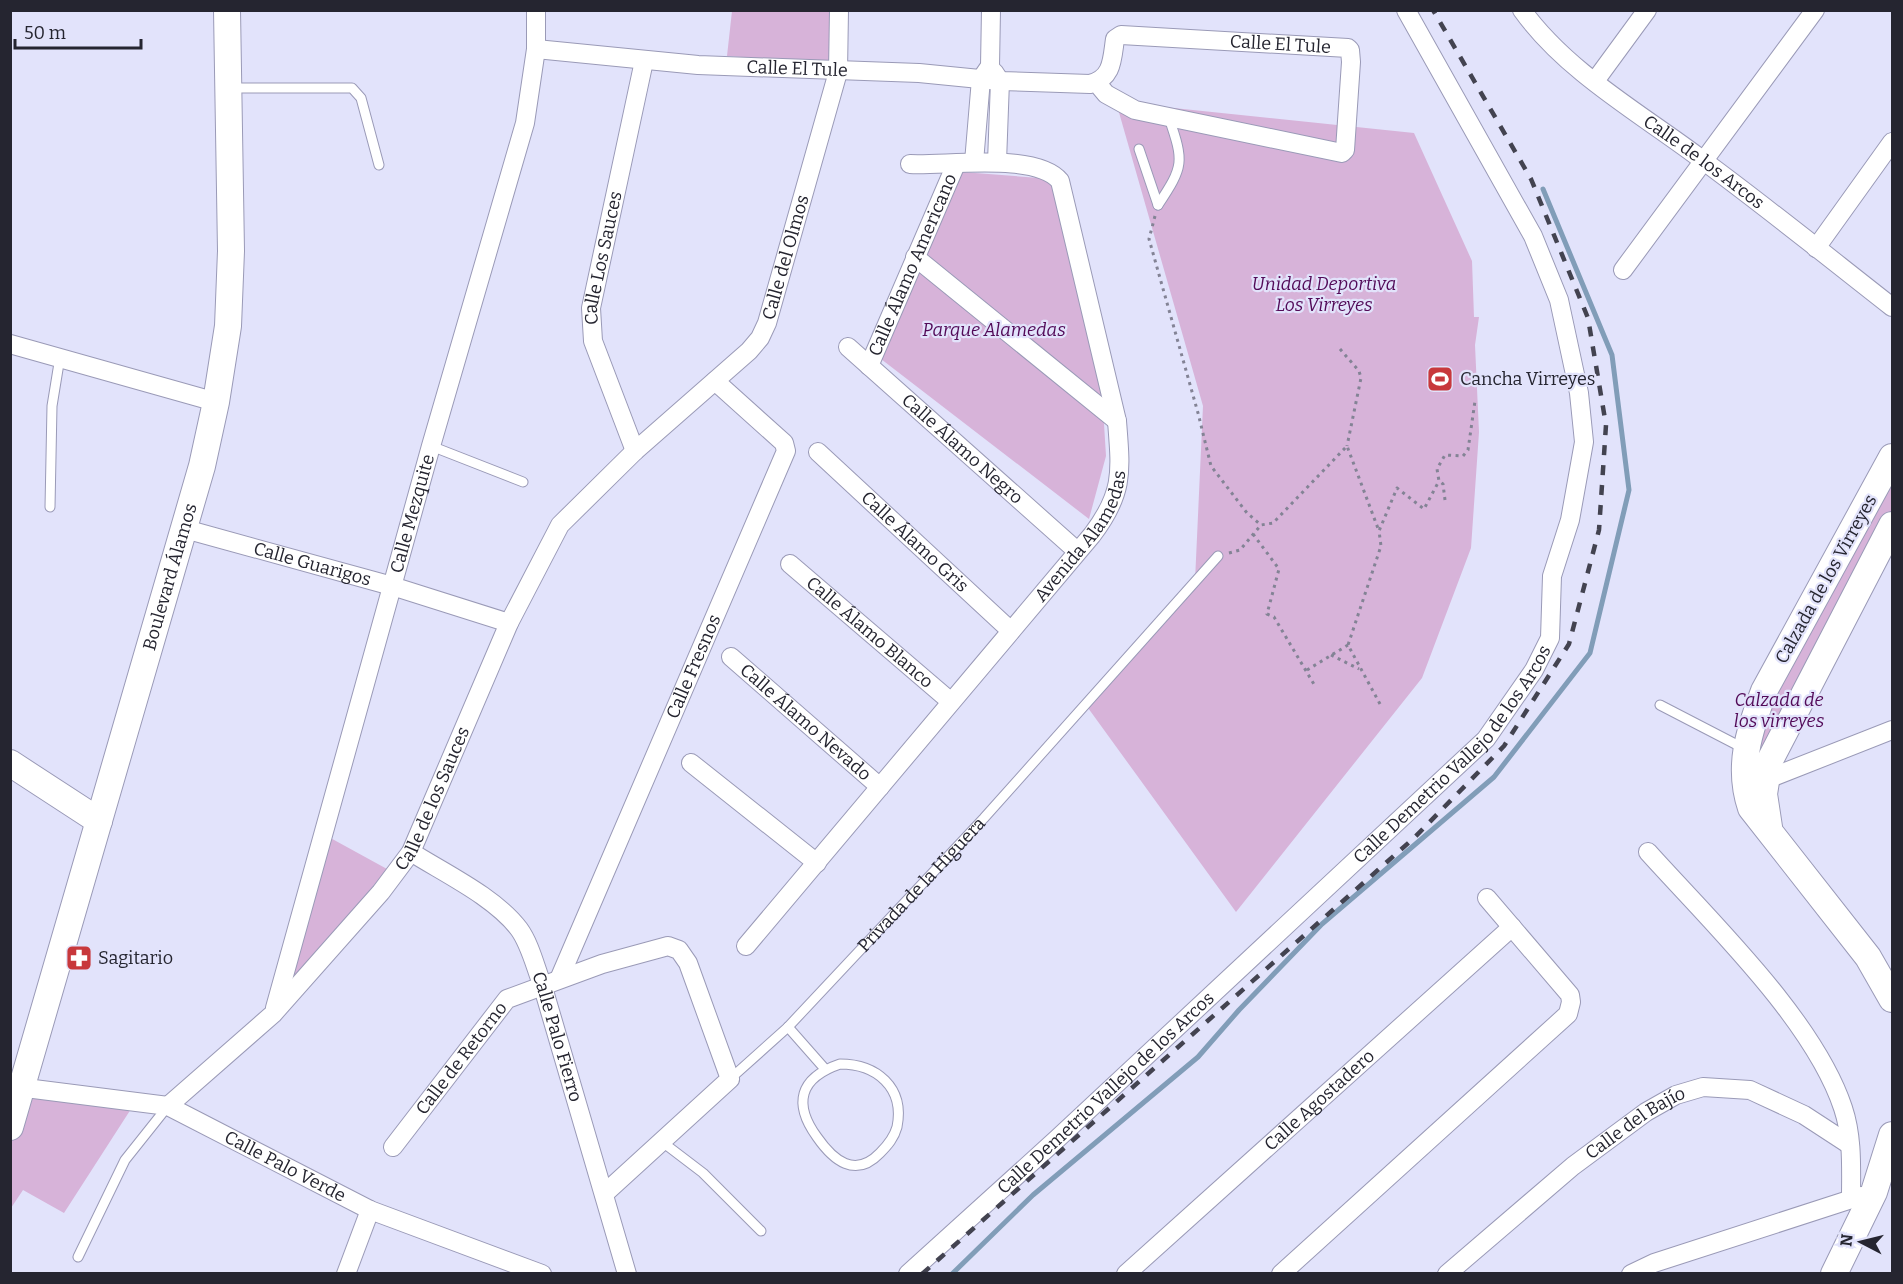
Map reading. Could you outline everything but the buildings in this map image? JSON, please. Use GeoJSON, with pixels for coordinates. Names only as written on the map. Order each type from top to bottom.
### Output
{"type":"FeatureCollection","features":[{"type":"Feature","properties":{"kind":"street","name":"Boulevard Álamos"},"geometry":{"type":"LineString","coordinates":[[10,1127],[16,1087],[99,821],[202,466],[216,402],[228,315],[231,251],[228,10]]}},
{"type":"Feature","properties":{"kind":"street","name":"Calle Mezquite"},"geometry":{"type":"LineString","coordinates":[[273,1014],[431,446],[525,123],[536,49],[536,10]]}},
{"type":"Feature","properties":{"kind":"street","name":"Calle del Olmos"},"geometry":{"type":"LineString","coordinates":[[635,451],[749,351],[760,338],[767,323],[838,72],[839,10]]}},
{"type":"Feature","properties":{"kind":"street","name":"Calle Álamo Americano"},"geometry":{"type":"LineString","coordinates":[[869,366],[915,257],[965,163],[985,73],[991,10]]}},
{"type":"Feature","properties":{"kind":"street","name":"Calle Demetrio Vallejo de los Arcos"},"geometry":{"type":"LineString","coordinates":[[908,1274],[1057,1139],[1486,739],[1534,670],[1550,638],[1552,576],[1570,520],[1584,442],[1579,393],[1559,300],[1533,236],[1406,10]]}},
{"type":"Feature","properties":{"kind":"street","name":"Calle de los Arcos"},"geometry":{"type":"LineString","coordinates":[[1522,10],[1546,39],[1595,81],[1704,161],[1893,307]]}},
{"type":"Feature","properties":{"kind":"street"},"geometry":{"type":"LineString","coordinates":[[1595,81],[1647,10]]}},
{"type":"Feature","properties":{"kind":"street"},"geometry":{"type":"LineString","coordinates":[[1623,270],[1815,10]]}},
{"type":"Feature","properties":{"kind":"street","name":"Calle El Tule"},"geometry":{"type":"LineString","coordinates":[[536,49],[644,61],[838,72],[985,73],[1000,81],[1096,82],[1108,74],[1115,39],[1121,35],[1345,47],[1350,50],[1342,153],[1135,111],[1121,104],[1096,82]]}},
{"type":"Feature","properties":{"kind":"street","name":"Calle Los Sauces"},"geometry":{"type":"LineString","coordinates":[[635,451],[593,341],[591,308],[644,61]]}},
{"type":"Feature","properties":{"kind":"street"},"geometry":{"type":"LineString","coordinates":[[997,162],[1000,81]]}},
{"type":"Feature","properties":{"kind":"street"},"geometry":{"type":"LineString","coordinates":[[1816,248],[1893,142]]}},
{"type":"Feature","properties":{"kind":"street","name":"Avenida Alamedas"},"geometry":{"type":"LineString","coordinates":[[746,946],[1104,519],[1115,501],[1119,462],[1117,421],[1060,181],[1048,170],[997,162],[910,164]]}},
{"type":"Feature","properties":{"kind":"street"},"geometry":{"type":"LineString","coordinates":[[915,257],[1117,421]]}},
{"type":"Feature","properties":{"kind":"street"},"geometry":{"type":"LineString","coordinates":[[10,344],[216,402]]}},
{"type":"Feature","properties":{"kind":"street","name":"Calle Álamo Negro"},"geometry":{"type":"LineString","coordinates":[[848,347],[1077,551]]}},
{"type":"Feature","properties":{"kind":"street","name":"Calle Fresnos"},"geometry":{"type":"LineString","coordinates":[[560,977],[786,451],[784,443],[715,381]]}},
{"type":"Feature","properties":{"kind":"street","name":"Calle de los Sauces"},"geometry":{"type":"LineString","coordinates":[[168,1106],[273,1014],[381,892],[411,852],[509,623],[560,525],[635,451]]}},
{"type":"Feature","properties":{"kind":"street","name":"Calle Álamo Gris"},"geometry":{"type":"LineString","coordinates":[[818,452],[1011,631]]}},
{"type":"Feature","properties":{"kind":"street","name":"Calzada de los Virreyes"},"geometry":{"type":"LineString","coordinates":[[1891,988],[1750,808],[1745,792],[1745,749],[1764,692],[1893,457]]}},
{"type":"Feature","properties":{"kind":"street","name":"Calzada de los Virreyes"},"geometry":{"type":"LineString","coordinates":[[1771,836],[1764,780],[1769,762],[1823,654],[1893,525]]}},
{"type":"Feature","properties":{"kind":"street","name":"Calle Guarigos"},"geometry":{"type":"LineString","coordinates":[[184,529],[392,586],[509,623]]}},
{"type":"Feature","properties":{"kind":"street","name":"Calle Álamo Blanco"},"geometry":{"type":"LineString","coordinates":[[790,564],[950,701]]}},
{"type":"Feature","properties":{"kind":"street","name":"Calle Álamo Nevado"},"geometry":{"type":"LineString","coordinates":[[731,657],[880,787]]}},
{"type":"Feature","properties":{"kind":"street"},"geometry":{"type":"LineString","coordinates":[[1764,780],[1893,729]]}},
{"type":"Feature","properties":{"kind":"street"},"geometry":{"type":"LineString","coordinates":[[10,763],[99,821]]}},
{"type":"Feature","properties":{"kind":"street"},"geometry":{"type":"LineString","coordinates":[[691,764],[817,863]]}},
{"type":"Feature","properties":{"kind":"street","name":"Calle Palo Fierro"},"geometry":{"type":"LineString","coordinates":[[411,852],[493,904],[513,922],[524,938],[542,984],[627,1274]]}},
{"type":"Feature","properties":{"kind":"street"},"geometry":{"type":"LineString","coordinates":[[1648,852],[1759,976],[1808,1041],[1843,1107],[1863,1195]]}},
{"type":"Feature","properties":{"kind":"street"},"geometry":{"type":"LineString","coordinates":[[1281,1274],[1568,1014],[1570,995],[1487,898]]}},
{"type":"Feature","properties":{"kind":"street","name":"Calle Agostadero"},"geometry":{"type":"LineString","coordinates":[[1126,1274],[1512,927]]}},
{"type":"Feature","properties":{"kind":"street","name":"Calle de Retorno"},"geometry":{"type":"LineString","coordinates":[[393,1147],[507,999],[560,977],[668,946],[679,950],[688,963],[730,1079]]}},
{"type":"Feature","properties":{"kind":"street","name":"Privada de la Higuera"},"geometry":{"type":"LineString","coordinates":[[604,1194],[730,1079]]}},
{"type":"Feature","properties":{"kind":"street","name":"Calle Palo Verde"},"geometry":{"type":"LineString","coordinates":[[16,1087],[168,1106],[370,1210],[542,1274]]}},
{"type":"Feature","properties":{"kind":"street","name":"Calle del Bajío"},"geometry":{"type":"LineString","coordinates":[[1447,1274],[1573,1167],[1646,1112],[1676,1095],[1703,1087],[1750,1090],[1804,1115],[1850,1145]]}},
{"type":"Feature","properties":{"kind":"street"},"geometry":{"type":"LineString","coordinates":[[1834,1274],[1863,1195],[1893,1135]]}},
{"type":"Feature","properties":{"kind":"street"},"geometry":{"type":"LineString","coordinates":[[1631,1274],[1654,1263],[1863,1195]]}},
{"type":"Feature","properties":{"kind":"street"},"geometry":{"type":"LineString","coordinates":[[346,1274],[370,1210]]}},
{"type":"Feature","properties":{"kind":"lane"},"geometry":{"type":"LineString","coordinates":[[228,88],[352,88],[361,98],[379,165]]}},
{"type":"Feature","properties":{"kind":"lane"},"geometry":{"type":"LineString","coordinates":[[1158,205],[1179,169],[1180,152],[1169,118]]}},
{"type":"Feature","properties":{"kind":"lane"},"geometry":{"type":"LineString","coordinates":[[1139,149],[1158,205]]}},
{"type":"Feature","properties":{"kind":"lane"},"geometry":{"type":"LineString","coordinates":[[50,507],[52,406],[60,357]]}},
{"type":"Feature","properties":{"kind":"lane"},"geometry":{"type":"LineString","coordinates":[[431,446],[523,482]]}},
{"type":"Feature","properties":{"kind":"lane","name":"Privada de la Higuera"},"geometry":{"type":"LineString","coordinates":[[730,1079],[788,1027],[984,818],[1218,556]]}},
{"type":"Feature","properties":{"kind":"lane"},"geometry":{"type":"LineString","coordinates":[[1660,705],[1745,749]]}},
{"type":"Feature","properties":{"kind":"lane"},"geometry":{"type":"LineString","coordinates":[[788,1027],[825,1069]]}},
{"type":"Feature","properties":{"kind":"lane"},"geometry":{"type":"LineString","coordinates":[[840,1064],[868,1068],[888,1082],[894,1092],[898,1121],[896,1132],[892,1140],[873,1160],[852,1165],[832,1158],[806,1122],[802,1101],[804,1093],[825,1069],[840,1064]]}},
{"type":"Feature","properties":{"kind":"lane"},"geometry":{"type":"LineString","coordinates":[[78,1257],[125,1160],[168,1106]]}},
{"type":"Feature","properties":{"kind":"lane"},"geometry":{"type":"LineString","coordinates":[[661,1141],[703,1173],[761,1231]]}},
{"type":"Feature","properties":{"kind":"path"},"geometry":{"type":"LineString","coordinates":[[1158,205],[1149,239],[1211,465],[1246,513],[1261,525]]}},
{"type":"Feature","properties":{"kind":"path"},"geometry":{"type":"LineString","coordinates":[[1218,556],[1240,550],[1261,525],[1273,523],[1347,446],[1361,378],[1359,371],[1340,349]]}},
{"type":"Feature","properties":{"kind":"path"},"geometry":{"type":"LineString","coordinates":[[1445,500],[1443,484],[1439,481],[1437,469],[1445,455],[1463,456],[1468,450],[1475,401]]}},
{"type":"Feature","properties":{"kind":"path"},"geometry":{"type":"LineString","coordinates":[[1307,670],[1348,645],[1381,546],[1379,531],[1347,446]]}},
{"type":"Feature","properties":{"kind":"path"},"geometry":{"type":"LineString","coordinates":[[1379,531],[1397,488],[1424,509],[1439,481]]}},
{"type":"Feature","properties":{"kind":"path"},"geometry":{"type":"LineString","coordinates":[[1253,534],[1279,570],[1267,614],[1274,617],[1315,687]]}},
{"type":"Feature","properties":{"kind":"path"},"geometry":{"type":"LineString","coordinates":[[1348,645],[1380,704]]}},
{"type":"Feature","properties":{"kind":"path"},"geometry":{"type":"LineString","coordinates":[[1331,656],[1361,670]]}},
{"type":"Feature","properties":{"kind":"green space"},"geometry":{"type":"Polygon","coordinates":[[[732,11],[831,11],[831,63],[727,56],[732,11]]]}},
{"type":"Feature","properties":{"kind":"green space","name":"Unidad Deportiva Los Virreyes"},"geometry":{"type":"Polygon","coordinates":[[[1116,102],[1414,133],[1472,261],[1474,317],[1479,317],[1475,345],[1479,432],[1471,548],[1422,678],[1236,912],[1083,701],[1195,581],[1203,406],[1116,102]]]}},
{"type":"Feature","properties":{"kind":"green space","name":"Parque Alamedas"},"geometry":{"type":"Polygon","coordinates":[[[962,172],[1052,179],[1102,392],[1106,456],[1089,519],[881,359],[962,172]]]}},
{"type":"Feature","properties":{"kind":"green space","name":"Calzada de los virreyes"},"geometry":{"type":"Polygon","coordinates":[[[1892,462],[1892,532],[1772,765],[1749,766],[1751,734],[1892,462]]]}},
{"type":"Feature","properties":{"kind":"green space"},"geometry":{"type":"Polygon","coordinates":[[[325,835],[387,869],[280,1003],[325,835]]]}},
{"type":"Feature","properties":{"kind":"green space"},"geometry":{"type":"Polygon","coordinates":[[[21,1078],[140,1095],[64,1213],[23,1190],[11,1208],[11,1145],[21,1078]]]}},
{"type":"Feature","properties":{"kind":"waterway"},"geometry":{"type":"LineString","coordinates":[[952,1274],[1033,1195],[1198,1057],[1239,1010],[1322,924],[1494,777],[1590,653],[1629,490],[1612,355],[1543,189]]}},
{"type":"Feature","properties":{"kind":"railway"},"geometry":{"type":"LineString","coordinates":[[922,1274],[1414,838],[1504,746],[1569,644],[1599,530],[1606,425],[1588,318],[1531,179],[1433,10]]}},
{"type":"Feature","properties":{"kind":"place","name":"Cancha Virreyes"},"geometry":{"type":"Point","coordinates":[1440,379]}},
{"type":"Feature","properties":{"kind":"place","name":"Sagitario"},"geometry":{"type":"Point","coordinates":[79,958]}}]}
